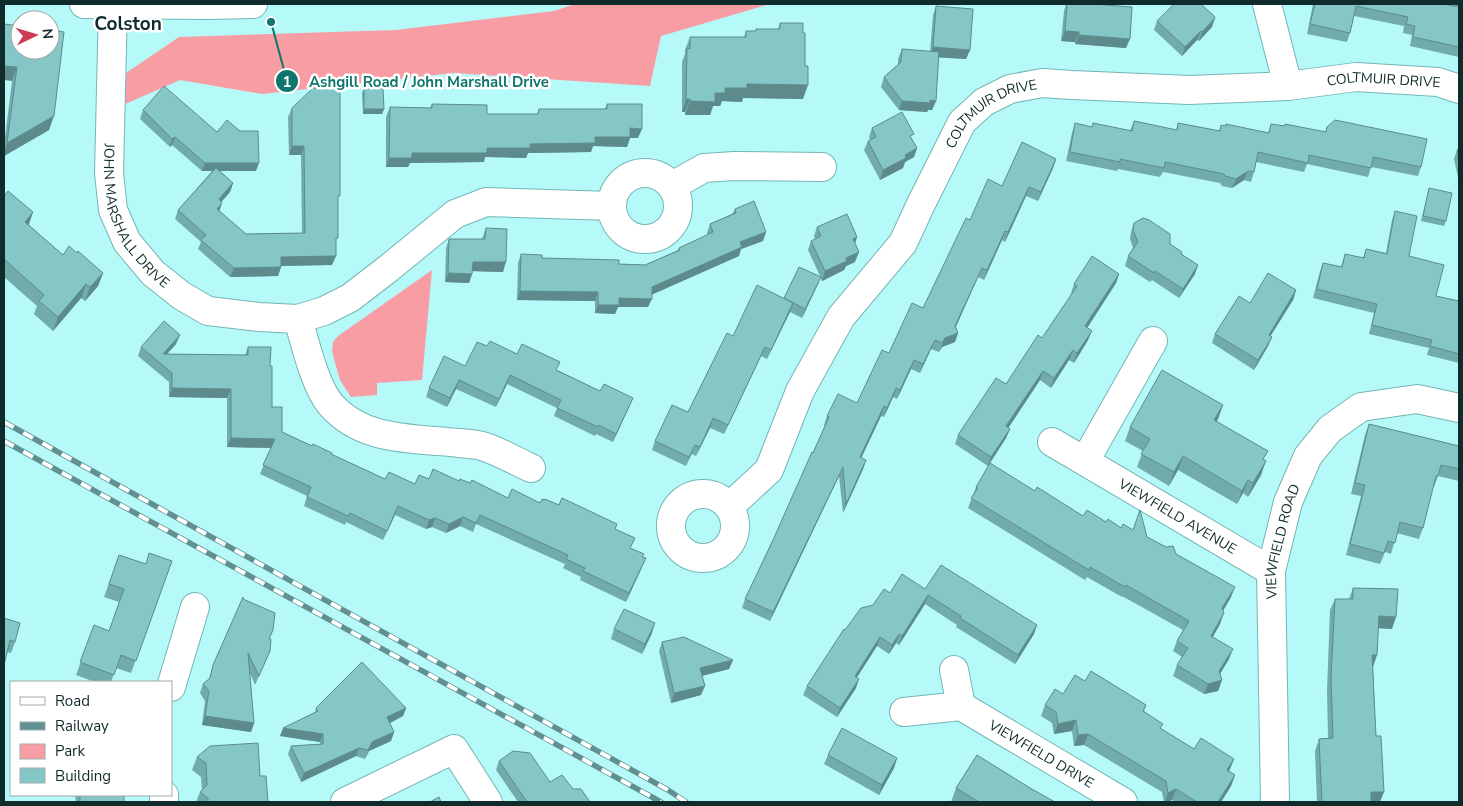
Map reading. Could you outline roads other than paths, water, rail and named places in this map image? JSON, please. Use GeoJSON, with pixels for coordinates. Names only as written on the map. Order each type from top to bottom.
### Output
{"type":"FeatureCollection","features":[{"type":"Feature","properties":{"kind":"street"},"geometry":{"type":"LineString","coordinates":[[84,4],[254,4]]}},
{"type":"Feature","properties":{"kind":"street"},"geometry":{"type":"LineString","coordinates":[[1267,4],[1288,86]]}},
{"type":"Feature","properties":{"kind":"street","name":"JOHN MARSHALL DRIVE"},"geometry":{"type":"LineString","coordinates":[[113,5],[109,173],[113,210],[127,242],[153,273],[182,296],[208,310],[259,317],[298,319],[324,310],[350,298],[455,214],[486,202],[612,206]]}},
{"type":"Feature","properties":{"kind":"street","name":"COLTMUIR DRIVE"},"geometry":{"type":"LineString","coordinates":[[729,507],[769,470],[800,391],[842,318],[904,243],[920,206],[962,122],[984,102],[1010,89],[1042,83],[1189,90],[1288,86],[1356,77],[1438,82],[1459,89]]}},
{"type":"Feature","properties":{"kind":"street"},"geometry":{"type":"LineString","coordinates":[[672,186],[704,168],[734,166],[822,167]]}},
{"type":"Feature","properties":{"kind":"street"},"geometry":{"type":"LineString","coordinates":[[645,173],[655,174],[672,186],[677,196],[678,208],[676,219],[662,235],[650,239],[639,239],[628,235],[620,228],[614,218],[612,206],[618,187],[625,179],[634,174],[645,173]]}},
{"type":"Feature","properties":{"kind":"street"},"geometry":{"type":"LineString","coordinates":[[298,319],[317,380],[330,404],[351,422],[375,433],[406,439],[482,446],[531,468]]}},
{"type":"Feature","properties":{"kind":"street"},"geometry":{"type":"LineString","coordinates":[[1085,462],[1153,342]]}},
{"type":"Feature","properties":{"kind":"street","name":"VIEWFIELD ROAD"},"geometry":{"type":"LineString","coordinates":[[1275,802],[1271,571],[1288,502],[1308,456],[1330,429],[1361,407],[1417,399],[1459,408]]}},
{"type":"Feature","properties":{"kind":"street","name":"VIEWFIELD AVENUE"},"geometry":{"type":"LineString","coordinates":[[1052,442],[1271,571]]}},
{"type":"Feature","properties":{"kind":"street"},"geometry":{"type":"LineString","coordinates":[[172,685],[196,607]]}},
{"type":"Feature","properties":{"kind":"street"},"geometry":{"type":"LineString","coordinates":[[904,712],[961,706],[954,670]]}},
{"type":"Feature","properties":{"kind":"street","name":"VIEWFIELD DRIVE"},"geometry":{"type":"LineString","coordinates":[[961,706],[1123,802]]}},
{"type":"Feature","properties":{"kind":"street"},"geometry":{"type":"LineString","coordinates":[[345,802],[454,749],[488,802]]}},
{"type":"Feature","properties":{"kind":"railway"},"geometry":{"type":"LineString","coordinates":[[4,422],[668,790],[686,802]]}},
{"type":"Feature","properties":{"kind":"railway"},"geometry":{"type":"LineString","coordinates":[[4,441],[661,802]]}},
{"type":"Feature","properties":{"kind":"place","name":"Ashgill Road / John Marshall Drive"},"geometry":{"type":"Point","coordinates":[271,22]}},
{"type":"Feature","properties":{"kind":"district","name":"Colston"},"geometry":{"type":"Point","coordinates":[128,24]}}]}
